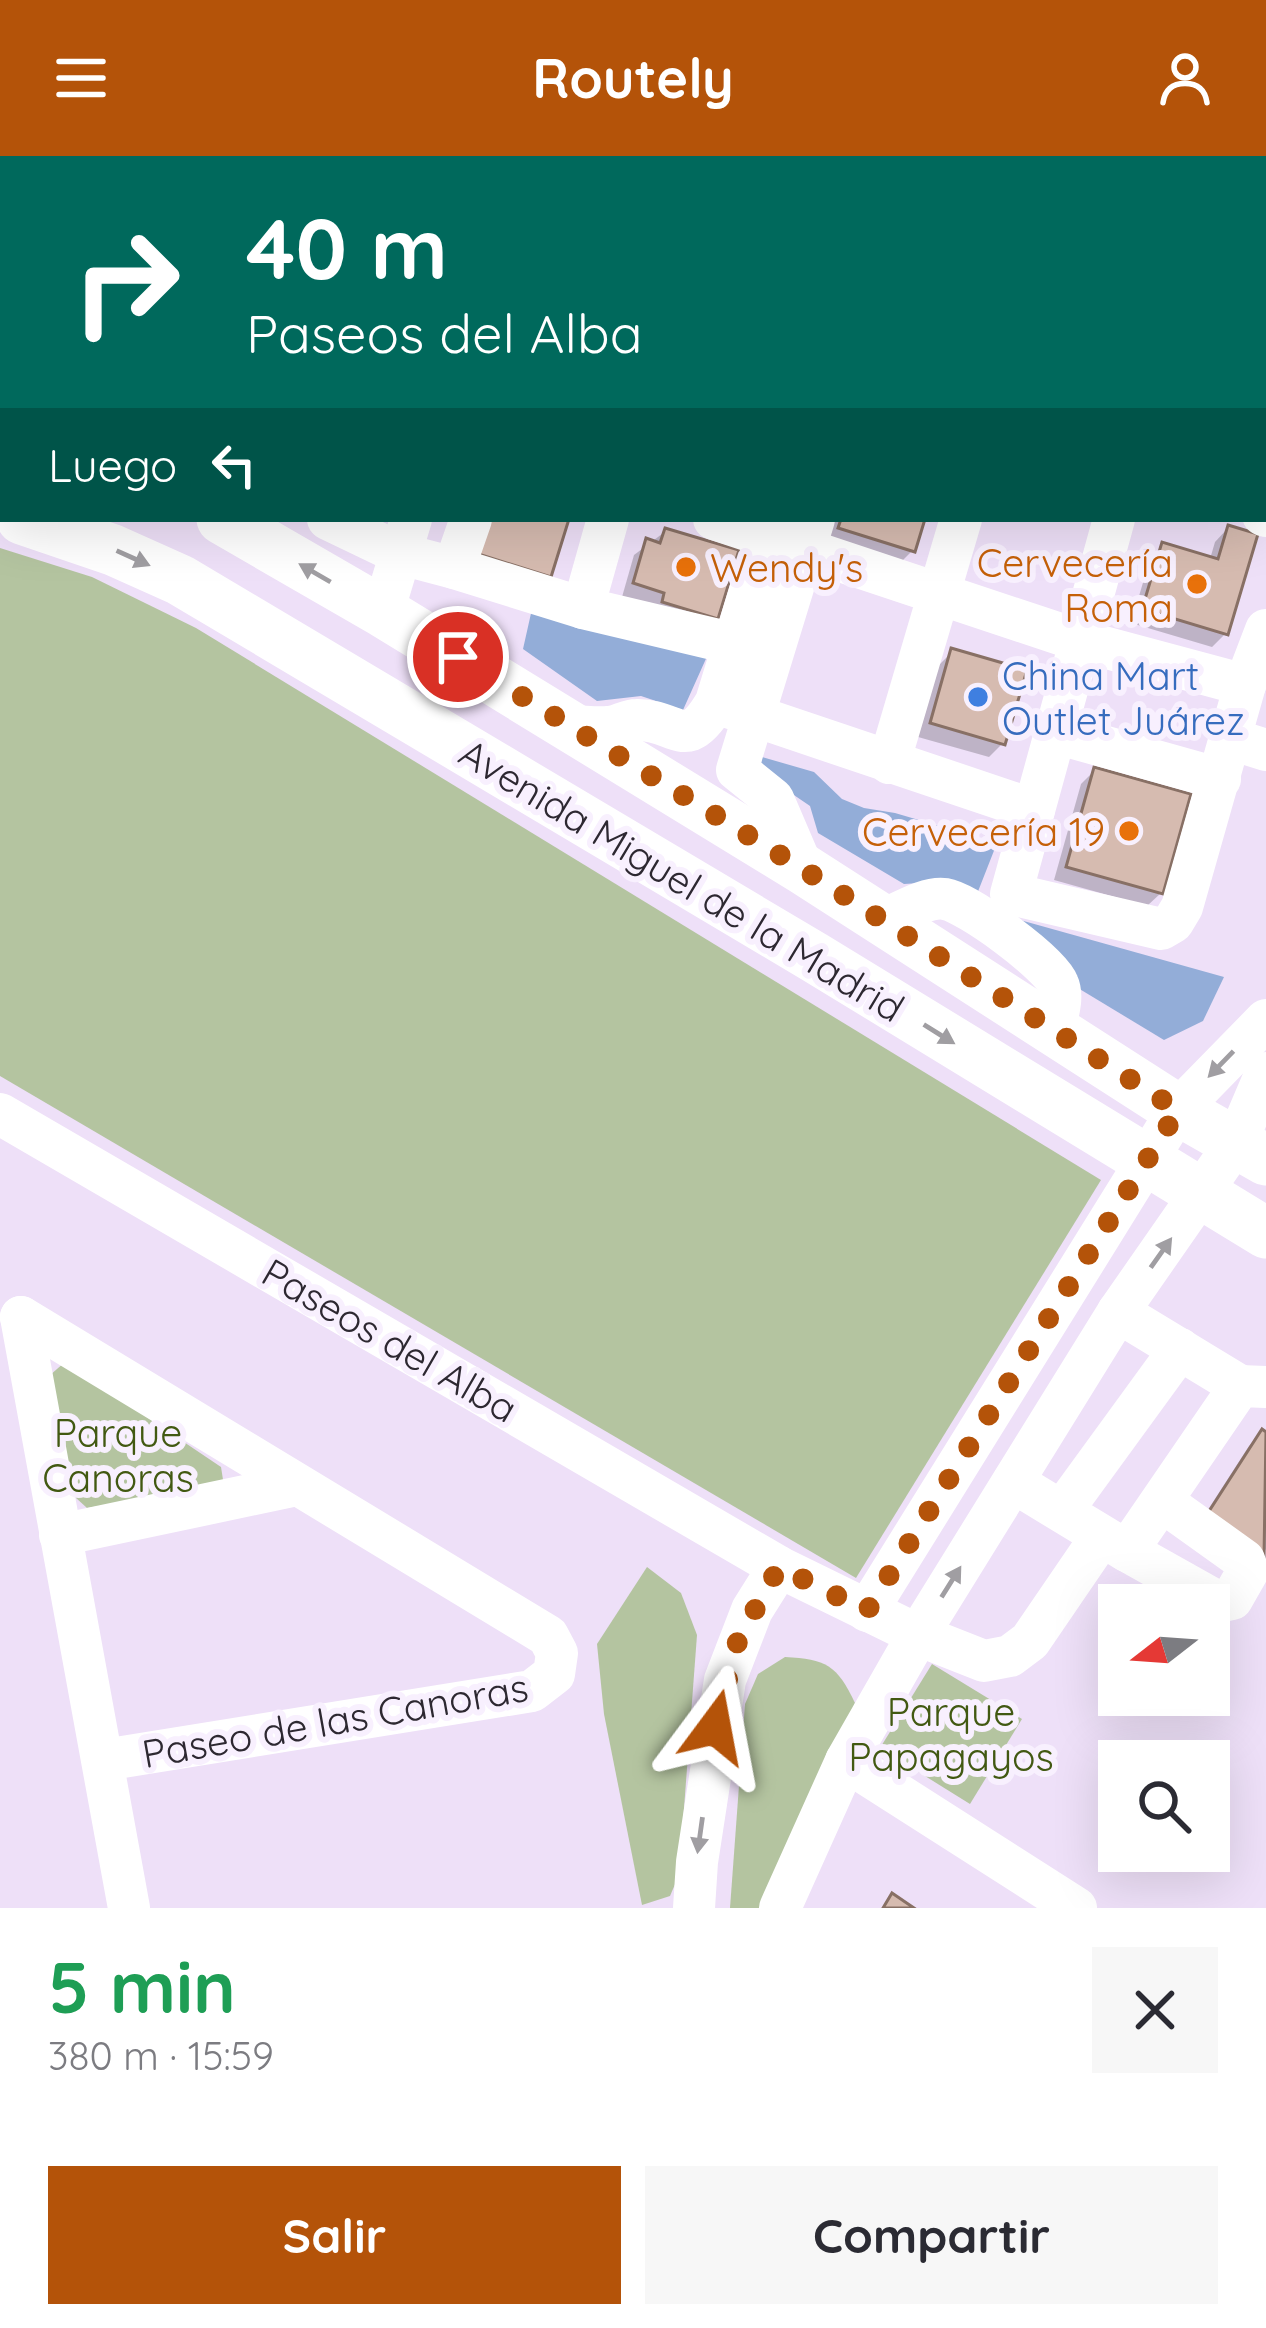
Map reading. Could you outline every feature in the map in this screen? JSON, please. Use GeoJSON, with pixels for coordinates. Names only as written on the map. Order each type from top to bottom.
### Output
{"type":"FeatureCollection","features":[{"type":"Feature","properties":{"kind":"main road","name":"Avenida Miguel de la Madrid"},"geometry":{"type":"LineString","coordinates":[[31,522],[113,550],[214,600],[1266,1232]]}},
{"type":"Feature","properties":{"kind":"main road","name":"Avenida Miguel de la Madrid"},"geometry":{"type":"LineString","coordinates":[[227,522],[569,725],[1178,1110],[1251,1150]]}},
{"type":"Feature","properties":{"kind":"street"},"geometry":{"type":"LineString","coordinates":[[341,522],[406,537],[454,568],[583,608],[753,648]]}},
{"type":"Feature","properties":{"kind":"street"},"geometry":{"type":"LineString","coordinates":[[454,568],[470,522]]}},
{"type":"Feature","properties":{"kind":"street"},"geometry":{"type":"LineString","coordinates":[[583,608],[607,522]]}},
{"type":"Feature","properties":{"kind":"street"},"geometry":{"type":"LineString","coordinates":[[733,522],[789,531],[939,592],[1081,641],[1245,685]]}},
{"type":"Feature","properties":{"kind":"street"},"geometry":{"type":"LineString","coordinates":[[889,763],[960,522]]}},
{"type":"Feature","properties":{"kind":"street"},"geometry":{"type":"LineString","coordinates":[[1004,911],[1113,522]]}},
{"type":"Feature","properties":{"kind":"street"},"geometry":{"type":"LineString","coordinates":[[789,531],[735,710],[737,770],[773,799],[803,869]]}},
{"type":"Feature","properties":{"kind":"street"},"geometry":{"type":"LineString","coordinates":[[383,612],[406,537]]}},
{"type":"Feature","properties":{"kind":"street"},"geometry":{"type":"LineString","coordinates":[[883,920],[949,899],[1004,911],[1161,929],[1173,922],[1239,756],[1245,685],[1266,630]]}},
{"type":"Feature","properties":{"kind":"street"},"geometry":{"type":"LineString","coordinates":[[569,725],[610,728],[637,719],[677,732],[691,731],[735,710],[1034,810]]}},
{"type":"Feature","properties":{"kind":"street"},"geometry":{"type":"LineString","coordinates":[[1055,733],[1239,756]]}},
{"type":"Feature","properties":{"kind":"street"},"geometry":{"type":"LineString","coordinates":[[1004,911],[1061,992],[1054,1031]]}},
{"type":"Feature","properties":{"kind":"street"},"geometry":{"type":"LineString","coordinates":[[867,1611],[1144,1160],[1178,1110],[1266,1020]]}},
{"type":"Feature","properties":{"kind":"street"},"geometry":{"type":"LineString","coordinates":[[780,1908],[846,1761],[918,1635],[1118,1312],[1202,1194],[1251,1150],[1266,1073]]}},
{"type":"Feature","properties":{"kind":"street","name":"Paseos del Alba"},"geometry":{"type":"LineString","coordinates":[[0,1114],[779,1567],[918,1635],[984,1661],[1010,1656],[1030,1641],[1114,1544],[1162,1502],[1253,1386]]}},
{"type":"Feature","properties":{"kind":"street"},"geometry":{"type":"LineString","coordinates":[[1118,1312],[1253,1386]]}},
{"type":"Feature","properties":{"kind":"street","name":"Paseo de las Canoras"},"geometry":{"type":"LineString","coordinates":[[60,1535],[22,1317],[548,1636],[557,1653],[554,1674],[542,1688],[532,1691],[104,1760]]}},
{"type":"Feature","properties":{"kind":"street"},"geometry":{"type":"LineString","coordinates":[[1062,1511],[1180,1349]]}},
{"type":"Feature","properties":{"kind":"street"},"geometry":{"type":"LineString","coordinates":[[1013,1482],[1218,1602],[1232,1598],[1248,1571],[1244,1560],[1162,1502]]}},
{"type":"Feature","properties":{"kind":"street"},"geometry":{"type":"LineString","coordinates":[[128,1908],[60,1535],[297,1485]]}},
{"type":"Feature","properties":{"kind":"street"},"geometry":{"type":"LineString","coordinates":[[694,1908],[725,1680],[752,1610],[779,1567]]}},
{"type":"Feature","properties":{"kind":"street"},"geometry":{"type":"LineString","coordinates":[[846,1761],[1076,1908]]}},
{"type":"Feature","properties":{"kind":"green space"},"geometry":{"type":"Polygon","coordinates":[[[0,548],[92,577],[196,628],[1101,1180],[856,1578],[0,1076],[0,548]]]}},
{"type":"Feature","properties":{"kind":"green space","name":"Parque Canoras"},"geometry":{"type":"Polygon","coordinates":[[[65,1362],[221,1467],[224,1486],[87,1508],[75,1497],[49,1376],[65,1362]]]}},
{"type":"Feature","properties":{"kind":"green space"},"geometry":{"type":"Polygon","coordinates":[[[647,1567],[681,1593],[697,1635],[679,1875],[670,1896],[642,1905],[604,1714],[597,1644],[647,1567]]]}},
{"type":"Feature","properties":{"kind":"green space"},"geometry":{"type":"Polygon","coordinates":[[[785,1657],[829,1666],[855,1703],[770,1908],[730,1908],[745,1704],[758,1674],[785,1657]]]}},
{"type":"Feature","properties":{"kind":"green space","name":"Parque Papagayos"},"geometry":{"type":"Polygon","coordinates":[[[932,1664],[1022,1719],[970,1804],[880,1748],[932,1664]]]}},
{"type":"Feature","properties":{"kind":"water"},"geometry":{"type":"Polygon","coordinates":[[[534,600],[709,652],[683,710],[641,696],[597,701],[523,649],[534,600]]]}},
{"type":"Feature","properties":{"kind":"water"},"geometry":{"type":"Polygon","coordinates":[[[762,757],[814,772],[842,799],[864,808],[997,843],[977,894],[935,882],[904,884],[818,833],[810,806],[760,772],[762,757]]]}},
{"type":"Feature","properties":{"kind":"water"},"geometry":{"type":"Polygon","coordinates":[[[1020,920],[1224,977],[1203,1021],[1164,1040],[1068,982],[1020,920]]]}},
{"type":"Feature","properties":{"kind":"building"},"geometry":{"type":"Polygon","coordinates":[[[484,522],[568,522],[551,577],[475,553],[484,522]]]}},
{"type":"Feature","properties":{"kind":"building"},"geometry":{"type":"Polygon","coordinates":[[[840,522],[924,522],[915,552],[838,528],[840,522]]]}},
{"type":"Feature","properties":{"kind":"building","name":"Cervecería Roma"},"geometry":{"type":"Polygon","coordinates":[[[1228,525],[1258,534],[1228,635],[1142,609],[1162,542],[1218,559],[1228,525]]]}},
{"type":"Feature","properties":{"kind":"building","name":"Wendy's"},"geometry":{"type":"Polygon","coordinates":[[[665,528],[739,550],[718,619],[662,602],[664,593],[633,583],[646,538],[660,543],[665,528]]]}},
{"type":"Feature","properties":{"kind":"building","name":"China Mart Outlet Juárez"},"geometry":{"type":"Polygon","coordinates":[[[951,648],[1027,670],[1005,745],[930,723],[951,648]]]}},
{"type":"Feature","properties":{"kind":"building","name":"Cervecería 19"},"geometry":{"type":"Polygon","coordinates":[[[1094,767],[1191,794],[1163,894],[1066,867],[1094,767]]]}},
{"type":"Feature","properties":{"kind":"building"},"geometry":{"type":"Polygon","coordinates":[[[1262,1429],[1266,1432],[1264,1558],[1204,1519],[1262,1429]]]}},
{"type":"Feature","properties":{"kind":"building"},"geometry":{"type":"Polygon","coordinates":[[[892,1893],[914,1908],[883,1908],[892,1893]]]}},
{"type":"Feature","properties":{"kind":"place","name":"Wendy's"},"geometry":{"type":"Point","coordinates":[686,567]}},
{"type":"Feature","properties":{"kind":"place","name":"Cervecería Roma"},"geometry":{"type":"Point","coordinates":[1197,584]}},
{"type":"Feature","properties":{"kind":"place","name":"China Mart Outlet Juárez"},"geometry":{"type":"Point","coordinates":[978,697]}},
{"type":"Feature","properties":{"kind":"place","name":"Cervecería 19"},"geometry":{"type":"Point","coordinates":[1129,831]}},
{"type":"Feature","properties":{"kind":"route"},"geometry":{"type":"LineString","coordinates":[[458,657],[803,869],[1178,1110],[867,1611],[779,1567],[738,1640],[715,1727]]}}]}
